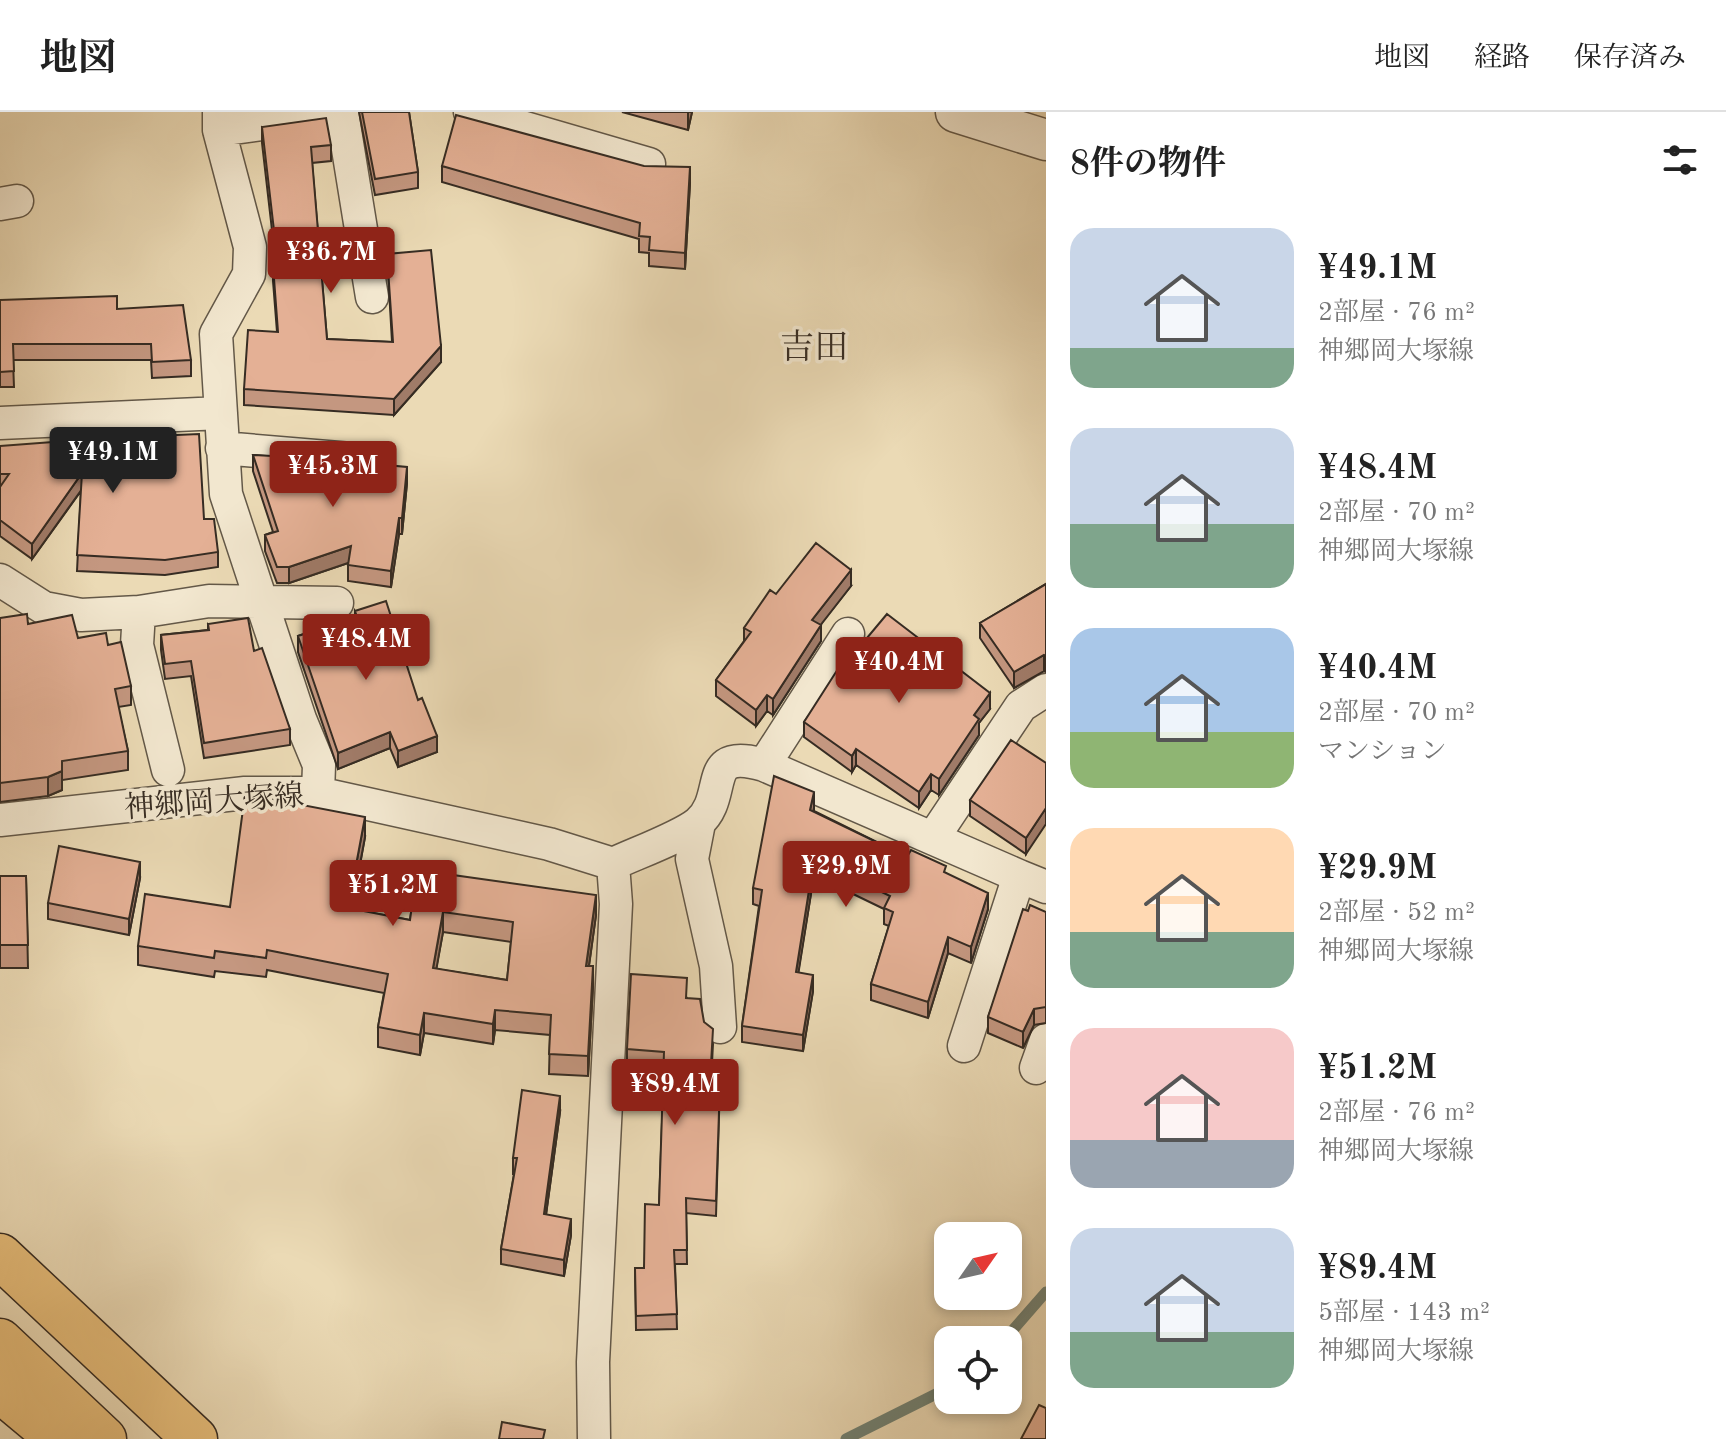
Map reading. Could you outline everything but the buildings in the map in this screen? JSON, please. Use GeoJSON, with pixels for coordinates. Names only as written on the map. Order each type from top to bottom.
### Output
{"type":"FeatureCollection","features":[{"type":"Feature","properties":{"kind":"highway"},"geometry":{"type":"LineString","coordinates":[[0,1256],[195,1439]]}},
{"type":"Feature","properties":{"kind":"highway"},"geometry":{"type":"LineString","coordinates":[[0,1341],[104,1439]]}},
{"type":"Feature","properties":{"kind":"highway"},"geometry":{"type":"LineString","coordinates":[[0,1390],[59,1439]]}},
{"type":"Feature","properties":{"kind":"street"},"geometry":{"type":"LineString","coordinates":[[318,793],[319,765],[226,494],[216,334],[249,274],[250,247],[219,121],[342,112],[372,297]]}},
{"type":"Feature","properties":{"kind":"street"},"geometry":{"type":"LineString","coordinates":[[470,112],[649,164]]}},
{"type":"Feature","properties":{"kind":"street"},"geometry":{"type":"LineString","coordinates":[[956,112],[1046,140]]}},
{"type":"Feature","properties":{"kind":"street"},"geometry":{"type":"LineString","coordinates":[[0,423],[221,413]]}},
{"type":"Feature","properties":{"kind":"street"},"geometry":{"type":"LineString","coordinates":[[222,448],[375,461]]}},
{"type":"Feature","properties":{"kind":"street"},"geometry":{"type":"LineString","coordinates":[[0,580],[44,608],[81,615],[139,612],[209,601],[337,603]]}},
{"type":"Feature","properties":{"kind":"street"},"geometry":{"type":"LineString","coordinates":[[139,612],[137,645],[168,770]]}},
{"type":"Feature","properties":{"kind":"street"},"geometry":{"type":"LineString","coordinates":[[764,765],[848,634]]}},
{"type":"Feature","properties":{"kind":"street"},"geometry":{"type":"LineString","coordinates":[[933,838],[1021,706],[1046,690]]}},
{"type":"Feature","properties":{"kind":"street"},"geometry":{"type":"LineString","coordinates":[[720,1027],[716,966],[692,859],[699,823],[711,802],[718,775],[727,763],[741,758],[764,765],[1032,882],[964,1046]]}},
{"type":"Feature","properties":{"kind":"street","name":"神郷岡大塚線"},"geometry":{"type":"LineString","coordinates":[[0,820],[245,793],[318,793],[549,844],[613,864]]}},
{"type":"Feature","properties":{"kind":"street"},"geometry":{"type":"LineString","coordinates":[[594,1439],[593,1362],[616,904],[613,864],[699,823]]}},
{"type":"Feature","properties":{"kind":"waterway"},"geometry":{"type":"LineString","coordinates":[[1016,1326],[1046,1292]]}},
{"type":"Feature","properties":{"kind":"waterway"},"geometry":{"type":"LineString","coordinates":[[846,1439],[934,1395]]}},
{"type":"Feature","properties":{"kind":"district","name":"吉田"},"geometry":{"type":"Point","coordinates":[814,346]}}]}
